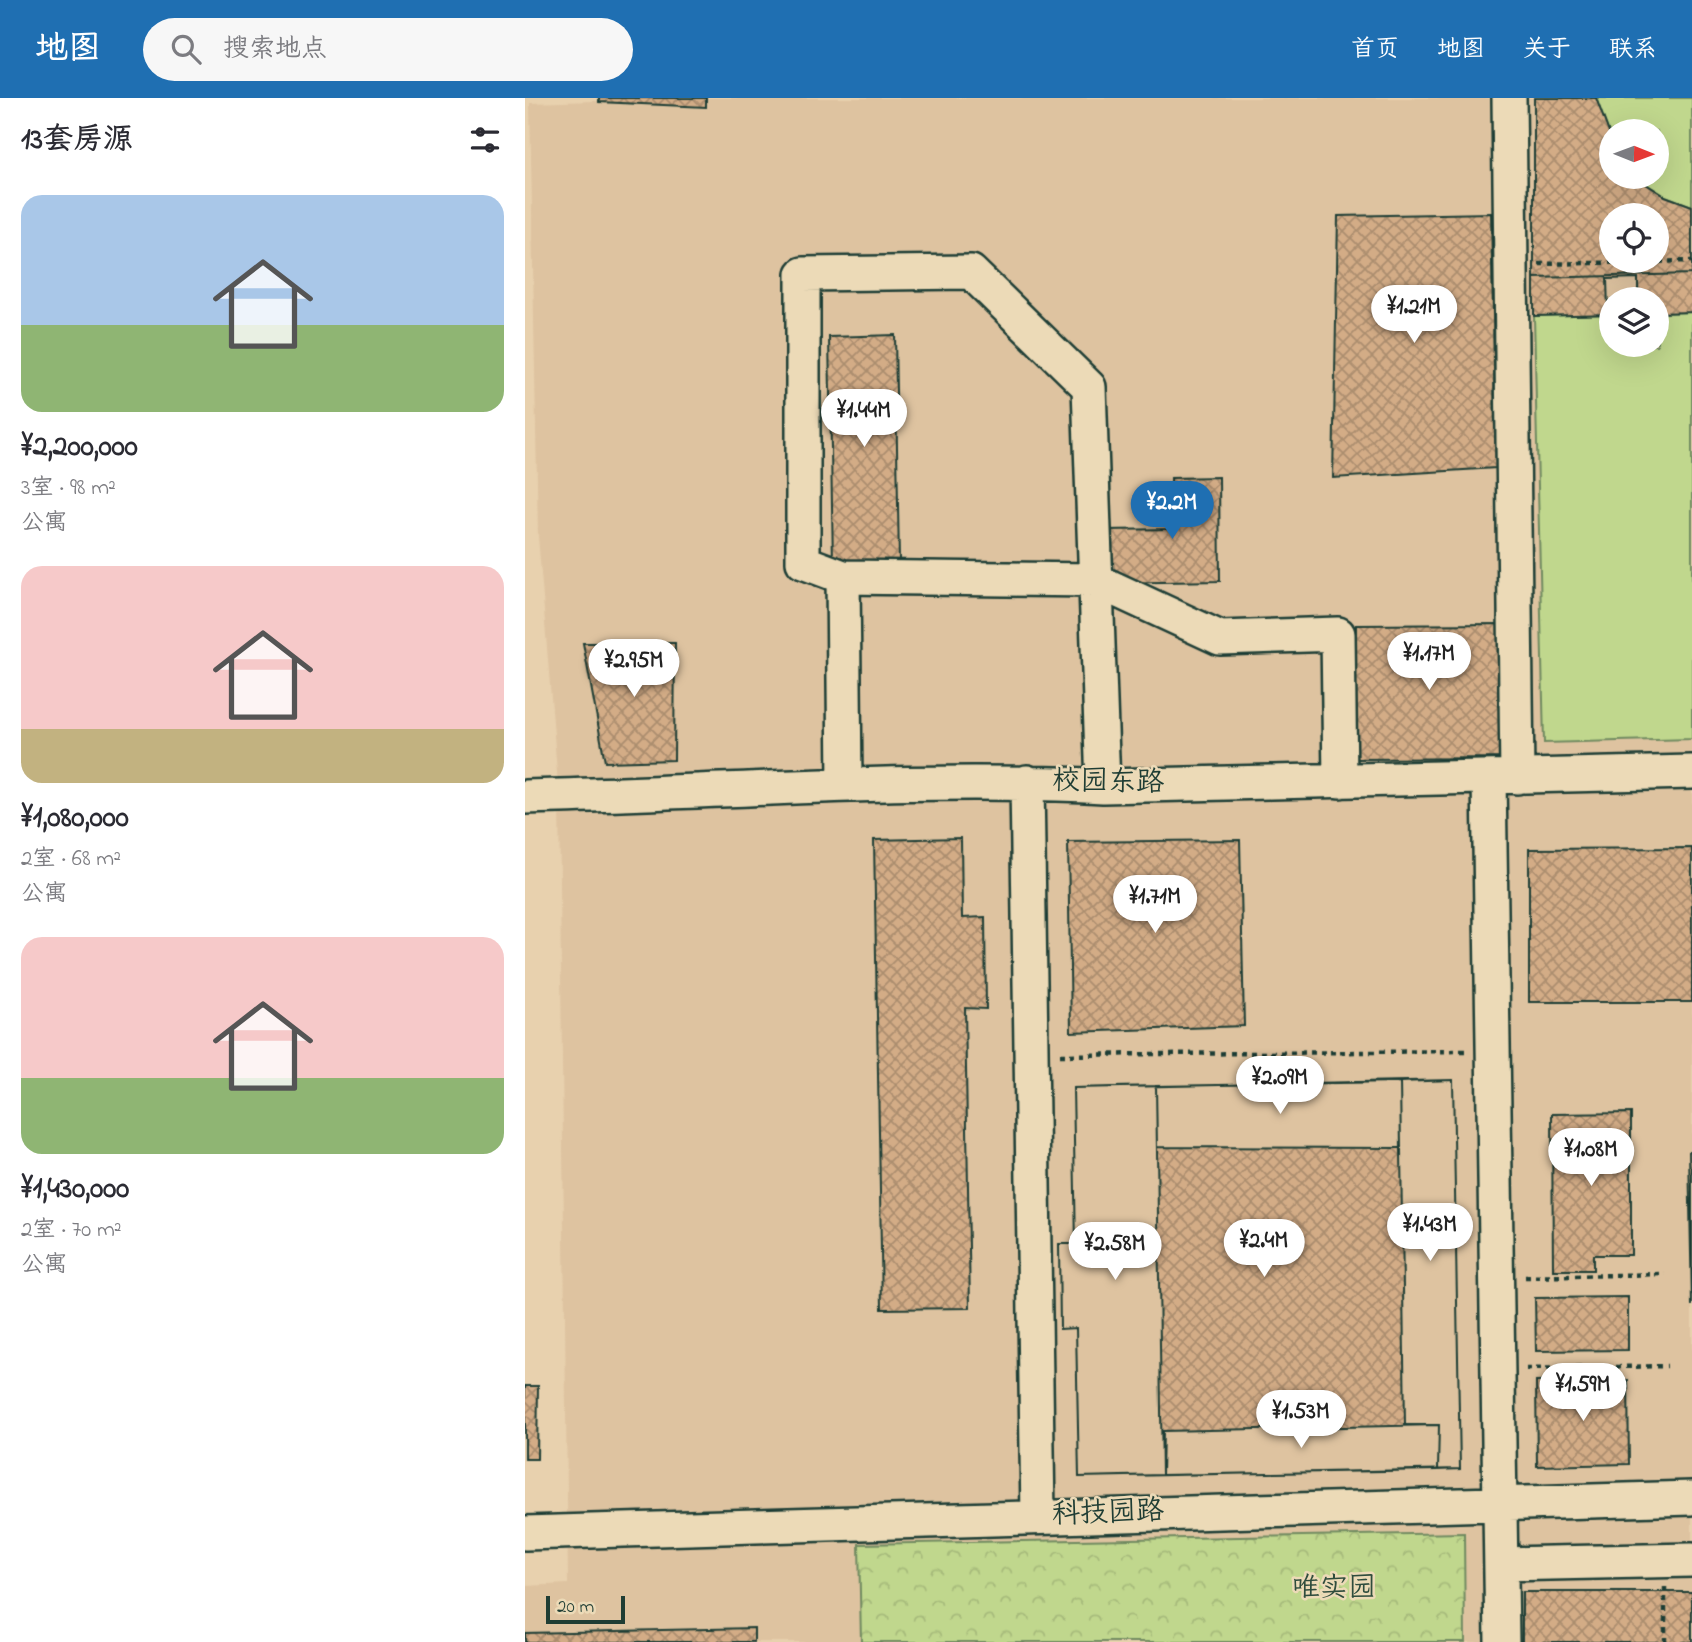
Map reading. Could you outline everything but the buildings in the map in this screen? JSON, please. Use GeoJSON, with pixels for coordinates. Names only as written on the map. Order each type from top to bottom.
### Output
{"type":"FeatureCollection","features":[{"type":"Feature","properties":{"kind":"street"},"geometry":{"type":"LineString","coordinates":[[1502,1642],[1493,1050],[1503,777],[1511,264],[1509,98]]}},
{"type":"Feature","properties":{"kind":"street"},"geometry":{"type":"LineString","coordinates":[[1103,786],[1095,580],[1089,387],[971,272],[803,274],[803,562],[842,577],[1095,580],[1220,638],[1338,634],[1340,782]]}},
{"type":"Feature","properties":{"kind":"street"},"geometry":{"type":"LineString","coordinates":[[842,577],[845,784]]}},
{"type":"Feature","properties":{"kind":"street","name":"校园东路"},"geometry":{"type":"LineString","coordinates":[[525,797],[845,784],[1027,782],[1103,786],[1692,772]]}},
{"type":"Feature","properties":{"kind":"street"},"geometry":{"type":"LineString","coordinates":[[1027,782],[1038,1516]]}},
{"type":"Feature","properties":{"kind":"street","name":"科技园路"},"geometry":{"type":"LineString","coordinates":[[525,1533],[1692,1498]]}},
{"type":"Feature","properties":{"kind":"street"},"geometry":{"type":"LineString","coordinates":[[1501,1564],[1678,1561]]}},
{"type":"Feature","properties":{"kind":"path"},"geometry":{"type":"LineString","coordinates":[[1511,264],[1692,261]]}},
{"type":"Feature","properties":{"kind":"path"},"geometry":{"type":"LineString","coordinates":[[1031,1055],[1493,1050]]}},
{"type":"Feature","properties":{"kind":"path"},"geometry":{"type":"LineString","coordinates":[[1496,1278],[1665,1274]]}},
{"type":"Feature","properties":{"kind":"path"},"geometry":{"type":"LineString","coordinates":[[1497,1369],[1667,1366]]}},
{"type":"Feature","properties":{"kind":"path"},"geometry":{"type":"LineString","coordinates":[[1665,1642],[1678,1561]]}},
{"type":"Feature","properties":{"kind":"shaded area"},"geometry":{"type":"Polygon","coordinates":[[[691,98],[1692,98],[1692,1642],[525,1642],[525,1586],[568,1584],[559,797],[538,536],[530,103],[691,98]]]}},
{"type":"Feature","properties":{"kind":"green space"},"geometry":{"type":"Polygon","coordinates":[[[1596,98],[1692,98],[1692,206],[1654,189],[1669,189],[1669,119],[1604,119],[1596,98]]]}},
{"type":"Feature","properties":{"kind":"green space"},"geometry":{"type":"Polygon","coordinates":[[[1692,312],[1692,739],[1544,743],[1534,316],[1599,314],[1599,357],[1669,357],[1669,313],[1692,312]]]}},
{"type":"Feature","properties":{"kind":"green space","name":"唯实园"},"geometry":{"type":"Polygon","coordinates":[[[1464,1533],[1465,1642],[861,1642],[859,1544],[1464,1533]]]}}]}
